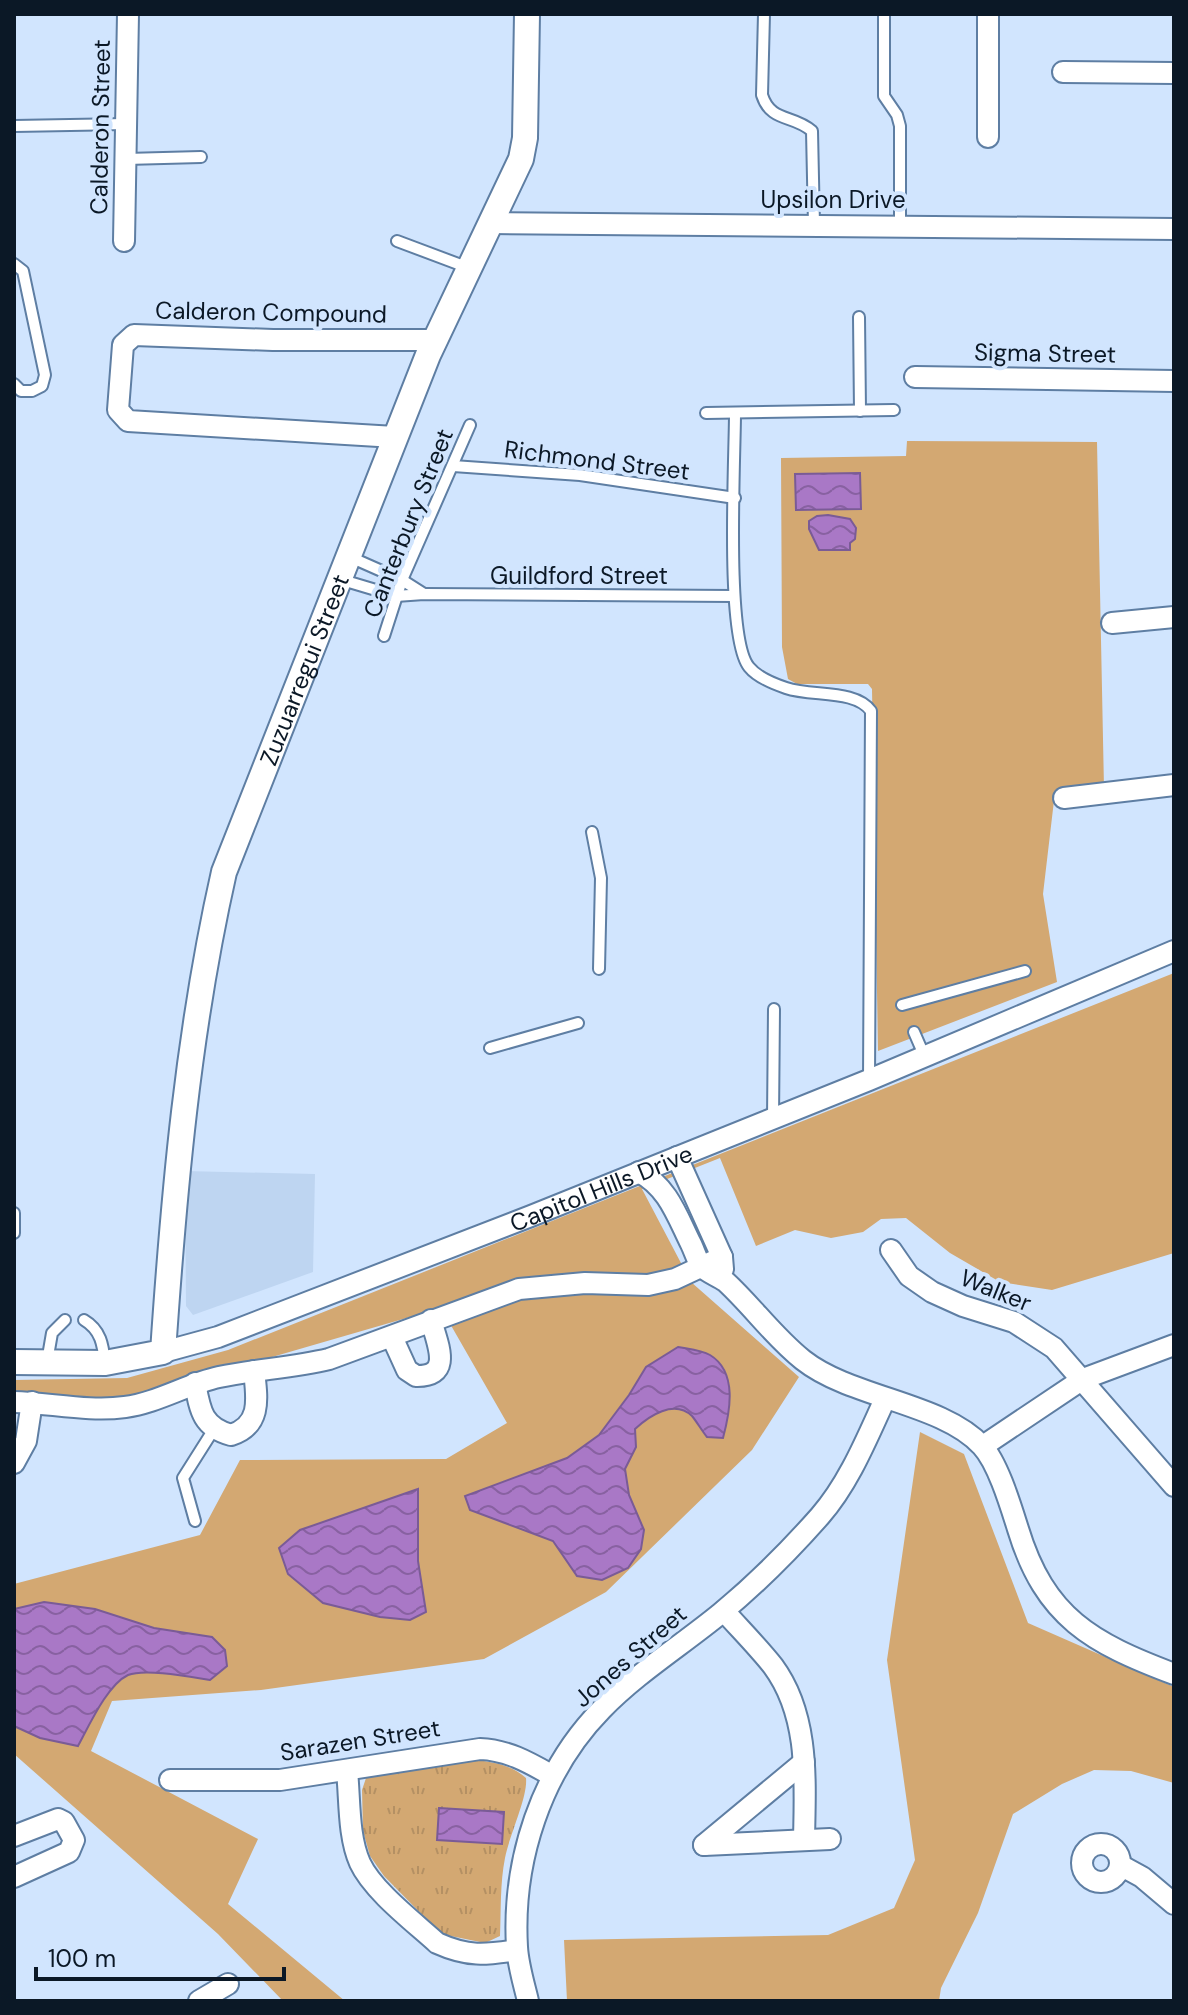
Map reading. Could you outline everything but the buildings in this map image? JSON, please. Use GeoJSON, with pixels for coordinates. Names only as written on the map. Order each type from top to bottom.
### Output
{"type":"FeatureCollection","features":[{"type":"Feature","properties":{"kind":"street","name":"Calderon Street"},"geometry":{"type":"LineString","coordinates":[[124,241],[128,14]]}},
{"type":"Feature","properties":{"kind":"street","name":"Zuzuarregui Street"},"geometry":{"type":"LineString","coordinates":[[163,1352],[172,1215],[192,1037],[224,872],[434,340],[521,159],[525,138],[527,14]]}},
{"type":"Feature","properties":{"kind":"street"},"geometry":{"type":"LineString","coordinates":[[988,14],[988,137]]}},
{"type":"Feature","properties":{"kind":"street"},"geometry":{"type":"LineString","coordinates":[[1063,72],[1174,73]]}},
{"type":"Feature","properties":{"kind":"street","name":"Upsilon Drive"},"geometry":{"type":"LineString","coordinates":[[491,223],[1174,229]]}},
{"type":"Feature","properties":{"kind":"street","name":"Calderon Compound"},"geometry":{"type":"LineString","coordinates":[[395,437],[128,421],[118,410],[123,345],[134,335],[273,340],[434,340]]}},
{"type":"Feature","properties":{"kind":"street","name":"Sigma Street"},"geometry":{"type":"LineString","coordinates":[[915,377],[1174,381]]}},
{"type":"Feature","properties":{"kind":"street"},"geometry":{"type":"LineString","coordinates":[[1112,623],[1174,617]]}},
{"type":"Feature","properties":{"kind":"street"},"geometry":{"type":"LineString","coordinates":[[1064,798],[1174,785]]}},
{"type":"Feature","properties":{"kind":"street","name":"Capitol Hills Drive"},"geometry":{"type":"LineString","coordinates":[[14,1362],[105,1363],[163,1352],[225,1334],[773,1119],[1174,951]]}},
{"type":"Feature","properties":{"kind":"street"},"geometry":{"type":"LineString","coordinates":[[677,1157],[722,1257],[724,1280]]}},
{"type":"Feature","properties":{"kind":"street"},"geometry":{"type":"LineString","coordinates":[[639,1172],[665,1191],[702,1267],[724,1280],[769,1330],[806,1362],[885,1399],[948,1420],[983,1446],[1007,1493],[1025,1552],[1043,1588],[1064,1614],[1100,1643],[1174,1674]]}},
{"type":"Feature","properties":{"kind":"street","name":"Walker"},"geometry":{"type":"LineString","coordinates":[[891,1250],[909,1276],[932,1292],[963,1306],[1014,1322],[1054,1348],[1174,1486]]}},
{"type":"Feature","properties":{"kind":"street"},"geometry":{"type":"LineString","coordinates":[[14,1463],[26,1441],[23,1402],[123,1408],[139,1405],[195,1383],[254,1371],[303,1366],[392,1337],[519,1289],[585,1283],[648,1285],[675,1279],[722,1257]]}},
{"type":"Feature","properties":{"kind":"street"},"geometry":{"type":"LineString","coordinates":[[392,1337],[407,1370],[416,1376],[434,1374],[441,1359],[431,1320]]}},
{"type":"Feature","properties":{"kind":"street"},"geometry":{"type":"LineString","coordinates":[[983,1446],[1083,1379],[1174,1345]]}},
{"type":"Feature","properties":{"kind":"street"},"geometry":{"type":"LineString","coordinates":[[195,1383],[200,1406],[214,1429],[231,1435],[240,1432],[253,1420],[256,1397],[254,1371]]}},
{"type":"Feature","properties":{"kind":"street","name":"Jones Street"},"geometry":{"type":"LineString","coordinates":[[528,2001],[517,1950],[516,1905],[523,1863],[551,1775],[567,1750],[603,1708],[724,1611],[780,1559],[824,1512],[857,1459],[885,1399]]}},
{"type":"Feature","properties":{"kind":"street"},"geometry":{"type":"LineString","coordinates":[[724,1611],[774,1667],[789,1695],[801,1734],[804,1762],[804,1840]]}},
{"type":"Feature","properties":{"kind":"street","name":"Sarazen Street"},"geometry":{"type":"LineString","coordinates":[[170,1780],[280,1780],[480,1749],[517,1756],[551,1775]]}},
{"type":"Feature","properties":{"kind":"street"},"geometry":{"type":"LineString","coordinates":[[804,1762],[704,1845],[830,1839]]}},
{"type":"Feature","properties":{"kind":"street"},"geometry":{"type":"LineString","coordinates":[[347,1771],[354,1842],[367,1875],[380,1890],[437,1943],[449,1949],[471,1955],[517,1950]]}},
{"type":"Feature","properties":{"kind":"street"},"geometry":{"type":"LineString","coordinates":[[14,1836],[58,1819],[64,1822],[74,1840],[69,1852],[14,1877]]}},
{"type":"Feature","properties":{"kind":"street"},"geometry":{"type":"LineString","coordinates":[[1120,1865],[1142,1877],[1174,1904]]}},
{"type":"Feature","properties":{"kind":"street"},"geometry":{"type":"LineString","coordinates":[[199,2001],[228,1984]]}},
{"type":"Feature","properties":{"kind":"lane"},"geometry":{"type":"LineString","coordinates":[[764,14],[762,95],[765,106],[773,114],[803,122],[812,131],[814,225]]}},
{"type":"Feature","properties":{"kind":"lane"},"geometry":{"type":"LineString","coordinates":[[884,14],[884,96],[897,115],[900,126],[900,226]]}},
{"type":"Feature","properties":{"kind":"lane"},"geometry":{"type":"LineString","coordinates":[[14,126],[126,124]]}},
{"type":"Feature","properties":{"kind":"lane"},"geometry":{"type":"LineString","coordinates":[[126,159],[201,157]]}},
{"type":"Feature","properties":{"kind":"lane"},"geometry":{"type":"LineString","coordinates":[[397,241],[469,268]]}},
{"type":"Feature","properties":{"kind":"lane"},"geometry":{"type":"LineString","coordinates":[[14,264],[23,271],[45,375],[42,386],[32,391],[21,391],[14,384]]}},
{"type":"Feature","properties":{"kind":"lane"},"geometry":{"type":"LineString","coordinates":[[859,317],[860,411]]}},
{"type":"Feature","properties":{"kind":"lane"},"geometry":{"type":"LineString","coordinates":[[706,413],[894,410]]}},
{"type":"Feature","properties":{"kind":"lane"},"geometry":{"type":"LineString","coordinates":[[735,413],[734,596],[738,644],[749,667],[761,676],[808,694],[855,697],[871,711],[869,1080]]}},
{"type":"Feature","properties":{"kind":"lane","name":"Canterbury Street"},"geometry":{"type":"LineString","coordinates":[[384,636],[402,580],[470,425]]}},
{"type":"Feature","properties":{"kind":"lane","name":"Richmond Street"},"geometry":{"type":"LineString","coordinates":[[453,466],[580,475],[735,498]]}},
{"type":"Feature","properties":{"kind":"lane"},"geometry":{"type":"LineString","coordinates":[[343,567],[402,580],[424,594]]}},
{"type":"Feature","properties":{"kind":"lane","name":"Guildford Street"},"geometry":{"type":"LineString","coordinates":[[343,567],[396,596],[734,596]]}},
{"type":"Feature","properties":{"kind":"lane"},"geometry":{"type":"LineString","coordinates":[[592,832],[601,878],[599,969]]}},
{"type":"Feature","properties":{"kind":"lane"},"geometry":{"type":"LineString","coordinates":[[902,1005],[1025,971]]}},
{"type":"Feature","properties":{"kind":"lane"},"geometry":{"type":"LineString","coordinates":[[773,1119],[774,1009]]}},
{"type":"Feature","properties":{"kind":"lane"},"geometry":{"type":"LineString","coordinates":[[490,1048],[578,1023]]}},
{"type":"Feature","properties":{"kind":"lane"},"geometry":{"type":"LineString","coordinates":[[914,1032],[924,1055]]}},
{"type":"Feature","properties":{"kind":"lane"},"geometry":{"type":"LineString","coordinates":[[14,1213],[14,1233]]}},
{"type":"Feature","properties":{"kind":"lane"},"geometry":{"type":"LineString","coordinates":[[47,1362],[52,1333],[65,1320]]}},
{"type":"Feature","properties":{"kind":"lane"},"geometry":{"type":"LineString","coordinates":[[84,1320],[91,1324],[102,1340],[105,1363]]}},
{"type":"Feature","properties":{"kind":"lane"},"geometry":{"type":"LineString","coordinates":[[195,1521],[183,1478],[214,1429]]}},
{"type":"Feature","properties":{"kind":"shaded area"},"geometry":{"type":"Polygon","coordinates":[[[185,1171],[315,1174],[313,1272],[193,1315],[186,1306],[185,1171]]]}},
{"type":"Feature","properties":{"kind":"green space"},"geometry":{"type":"Polygon","coordinates":[[[907,441],[1097,442],[1104,788],[1055,792],[1043,894],[1057,982],[878,1051],[872,689],[868,684],[797,684],[788,679],[782,647],[781,458],[906,456],[907,441]]]}},
{"type":"Feature","properties":{"kind":"green space"},"geometry":{"type":"Polygon","coordinates":[[[1174,973],[1174,1253],[1052,1290],[1000,1282],[950,1253],[906,1218],[881,1219],[863,1232],[831,1238],[795,1230],[756,1246],[720,1158],[642,1189],[691,1282],[799,1377],[752,1450],[606,1592],[484,1659],[261,1690],[112,1701],[91,1751],[258,1839],[228,1904],[345,2001],[283,2001],[218,1934],[14,1754],[14,1584],[200,1535],[240,1460],[446,1459],[507,1423],[441,1308],[121,1401],[14,1396],[14,1380],[127,1378],[228,1350],[1174,973]]]}},
{"type":"Feature","properties":{"kind":"green space"},"geometry":{"type":"Polygon","coordinates":[[[920,1432],[964,1454],[1028,1623],[1174,1687],[1174,1783],[1131,1771],[1094,1770],[1062,1784],[1013,1814],[978,1913],[941,1988],[939,2001],[567,2001],[564,1940],[828,1935],[894,1908],[915,1860],[887,1660],[920,1432]]]}},
{"type":"Feature","properties":{"kind":"green space"},"geometry":{"type":"Polygon","coordinates":[[[474,1760],[502,1765],[526,1778],[503,1867],[500,1936],[485,1943],[441,1934],[384,1876],[370,1856],[363,1831],[362,1790],[366,1778],[474,1760]]]}},
{"type":"Feature","properties":{"kind":"water"},"geometry":{"type":"Polygon","coordinates":[[[860,473],[861,509],[796,510],[795,474],[860,473]]]}},
{"type":"Feature","properties":{"kind":"water"},"geometry":{"type":"Polygon","coordinates":[[[828,515],[850,519],[856,528],[850,550],[819,550],[809,529],[809,521],[828,515]]]}},
{"type":"Feature","properties":{"kind":"water"},"geometry":{"type":"Polygon","coordinates":[[[678,1347],[710,1355],[725,1371],[730,1393],[726,1428],[723,1438],[707,1437],[692,1416],[685,1411],[670,1409],[647,1419],[635,1429],[636,1447],[625,1469],[629,1495],[644,1530],[641,1549],[628,1568],[602,1580],[577,1576],[553,1541],[470,1510],[465,1496],[567,1458],[599,1435],[646,1367],[678,1347]]]}},
{"type":"Feature","properties":{"kind":"water"},"geometry":{"type":"Polygon","coordinates":[[[418,1489],[418,1561],[426,1612],[410,1620],[380,1617],[323,1603],[288,1574],[279,1548],[300,1530],[418,1489]]]}},
{"type":"Feature","properties":{"kind":"water"},"geometry":{"type":"Polygon","coordinates":[[[44,1602],[95,1609],[154,1628],[212,1637],[225,1650],[227,1666],[210,1680],[156,1673],[128,1675],[106,1697],[78,1746],[40,1738],[14,1726],[14,1609],[44,1602]]]}},
{"type":"Feature","properties":{"kind":"water"},"geometry":{"type":"Polygon","coordinates":[[[439,1808],[504,1812],[502,1844],[437,1840],[439,1808]]]}}]}
